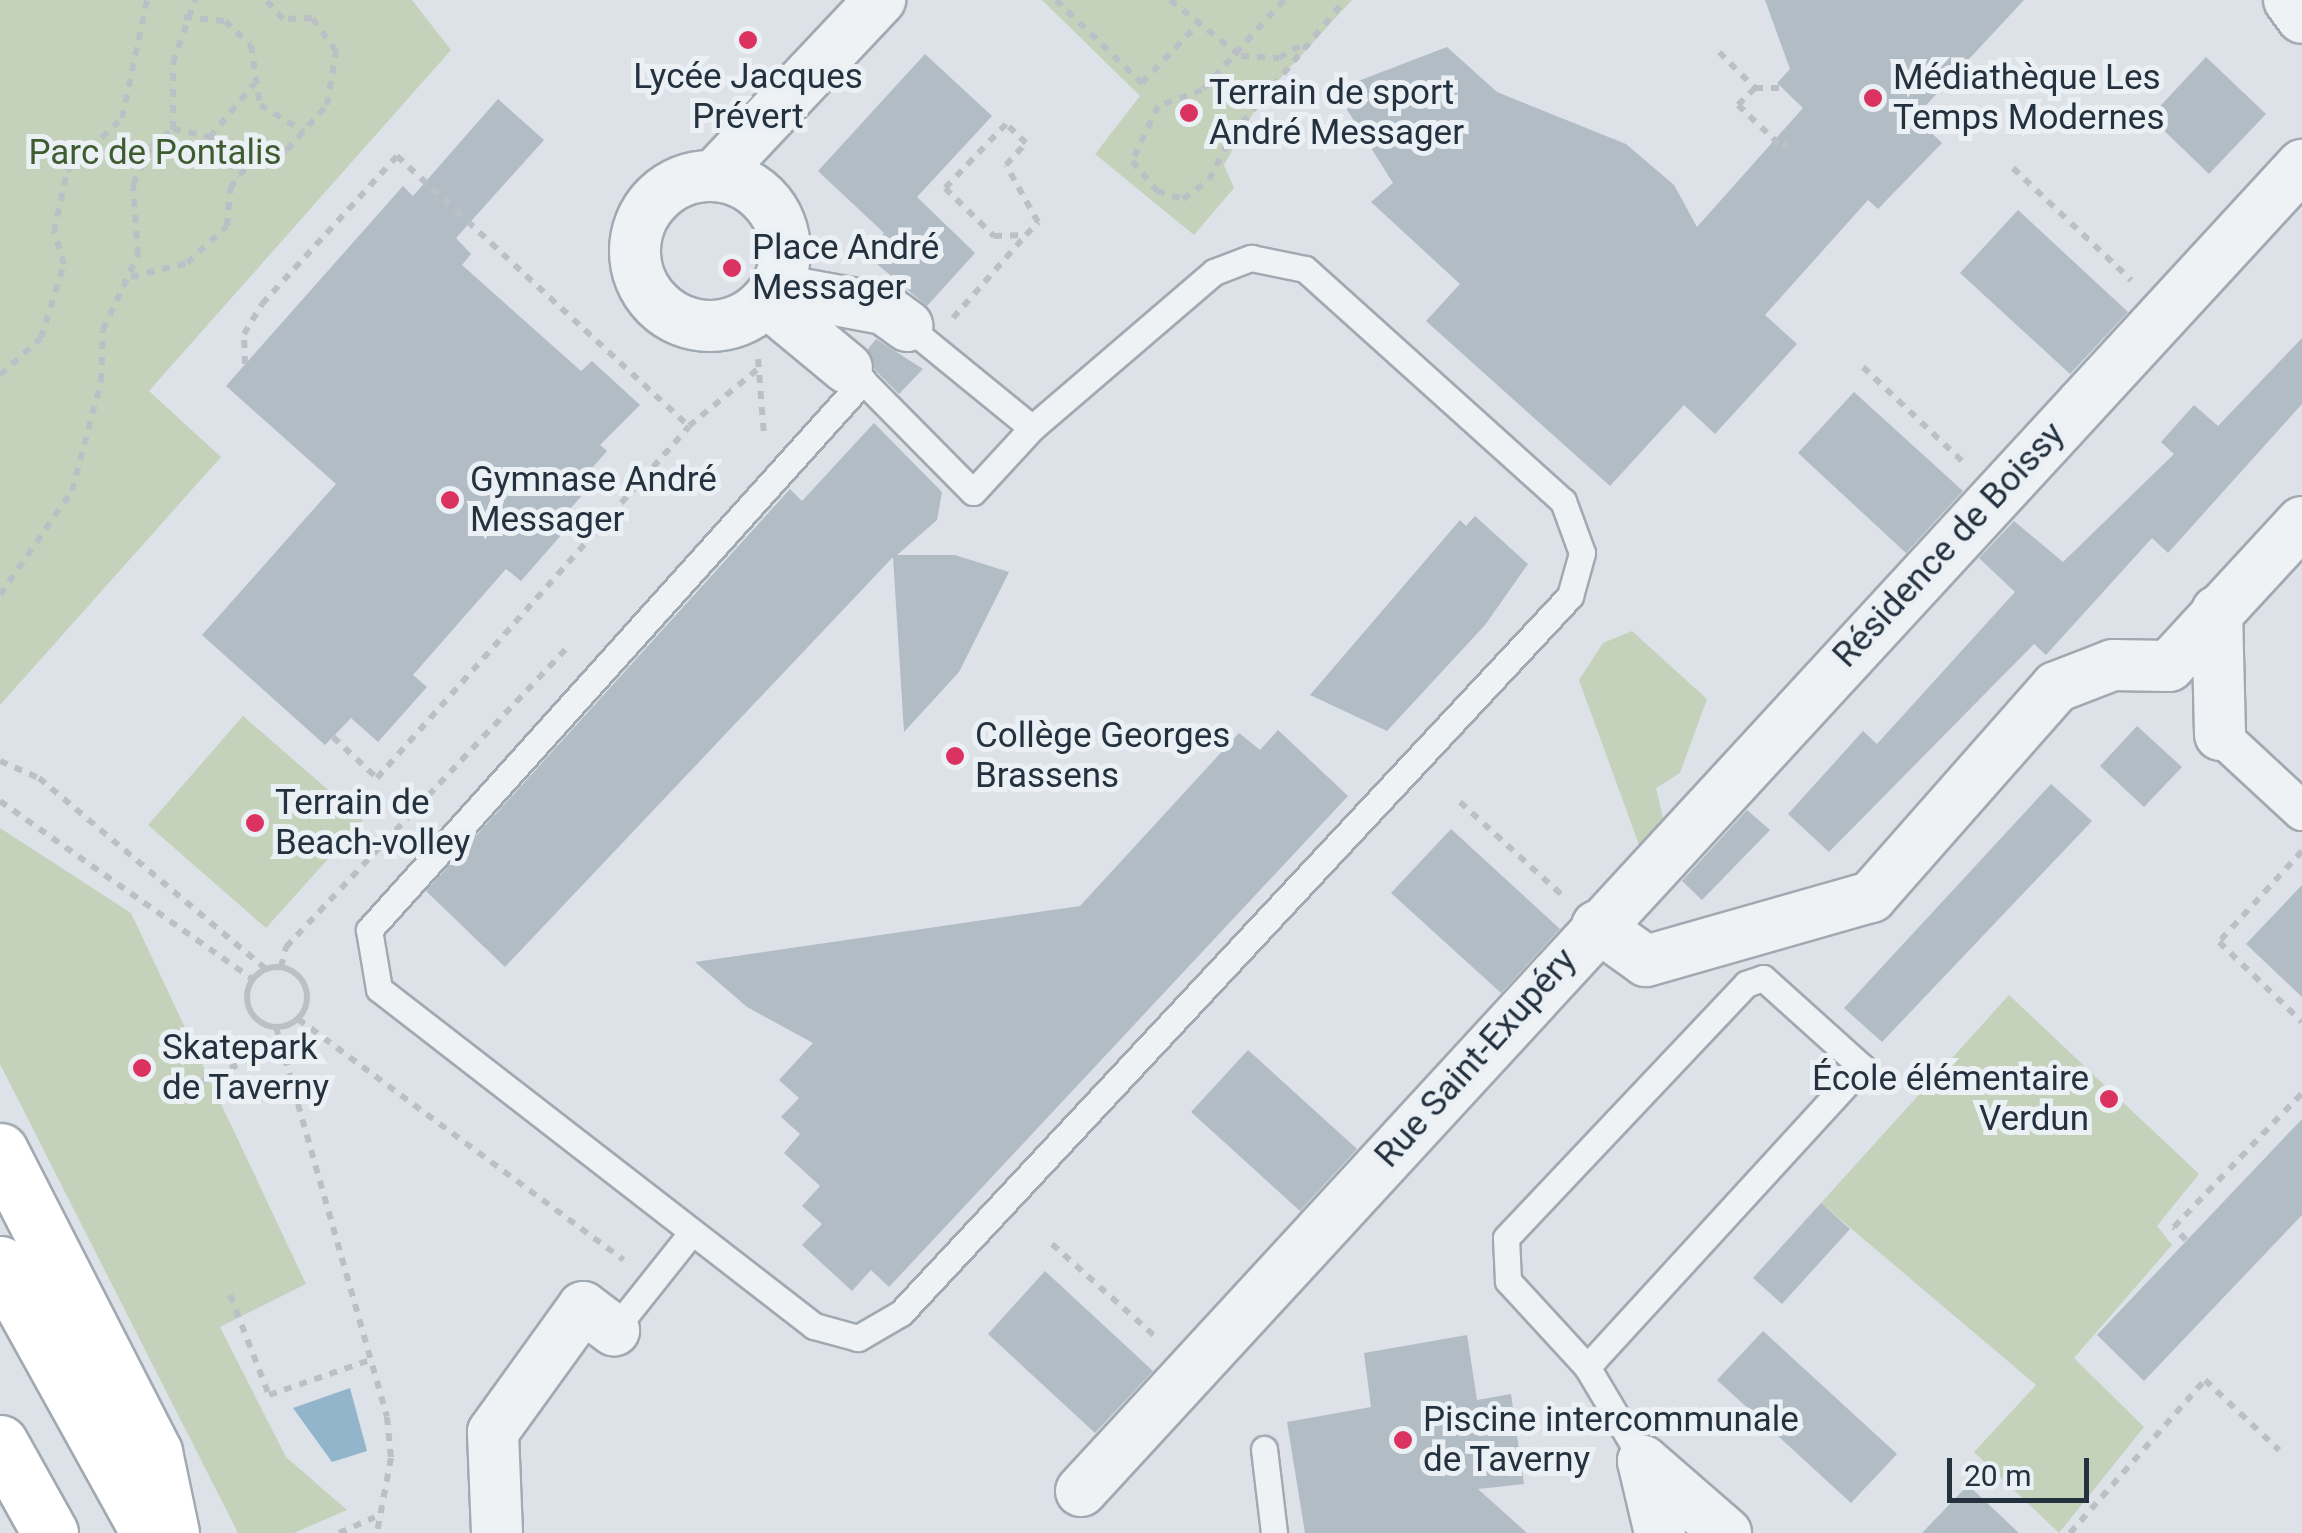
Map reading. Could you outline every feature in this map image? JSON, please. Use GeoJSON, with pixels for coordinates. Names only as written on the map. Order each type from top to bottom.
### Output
{"type":"FeatureCollection","features":[{"type":"Feature","properties":{"kind":"highway"},"geometry":{"type":"LineString","coordinates":[[0,1152],[154,1452],[171,1533]]}},
{"type":"Feature","properties":{"kind":"highway"},"geometry":{"type":"LineString","coordinates":[[0,1264],[149,1533]]}},
{"type":"Feature","properties":{"kind":"highway"},"geometry":{"type":"LineString","coordinates":[[0,1442],[49,1533]]}},
{"type":"Feature","properties":{"kind":"highway"},"geometry":{"type":"LineString","coordinates":[[0,1466],[49,1533]]}},
{"type":"Feature","properties":{"kind":"street"},"geometry":{"type":"LineString","coordinates":[[880,0],[715,176],[669,186],[652,202],[634,260],[666,312],[695,325],[765,301],[884,309],[919,333]]}},
{"type":"Feature","properties":{"kind":"street"},"geometry":{"type":"LineString","coordinates":[[2288,0],[2302,18]]}},
{"type":"Feature","properties":{"kind":"street","name":"Résidence de Boissy"},"geometry":{"type":"LineString","coordinates":[[1596,926],[2302,164]]}},
{"type":"Feature","properties":{"kind":"street"},"geometry":{"type":"LineString","coordinates":[[715,176],[768,202],[782,229],[765,301]]}},
{"type":"Feature","properties":{"kind":"street"},"geometry":{"type":"LineString","coordinates":[[765,301],[855,374]]}},
{"type":"Feature","properties":{"kind":"street"},"geometry":{"type":"LineString","coordinates":[[2302,522],[2169,666],[2176,694],[2302,811]]}},
{"type":"Feature","properties":{"kind":"street"},"geometry":{"type":"LineString","coordinates":[[2217,611],[2220,734]]}},
{"type":"Feature","properties":{"kind":"street","name":"Rue Saint-Exupéry"},"geometry":{"type":"LineString","coordinates":[[1081,1491],[1596,926],[1646,961],[1871,897],[2056,686],[2113,665],[2169,666]]}},
{"type":"Feature","properties":{"kind":"street"},"geometry":{"type":"LineString","coordinates":[[497,1533],[493,1432],[583,1307],[614,1330]]}},
{"type":"Feature","properties":{"kind":"street"},"geometry":{"type":"LineString","coordinates":[[1643,1460],[1660,1533]]}},
{"type":"Feature","properties":{"kind":"street"},"geometry":{"type":"LineString","coordinates":[[1643,1460],[1726,1533]]}},
{"type":"Feature","properties":{"kind":"lane"},"geometry":{"type":"LineString","coordinates":[[1252,258],[1305,268],[1563,501],[1582,553],[1570,596],[900,1313],[858,1338],[814,1326],[379,989],[369,930],[855,374],[974,492],[1032,428],[1214,272],[1252,258]]}},
{"type":"Feature","properties":{"kind":"lane"},"geometry":{"type":"LineString","coordinates":[[919,333],[1032,428]]}},
{"type":"Feature","properties":{"kind":"lane"},"geometry":{"type":"LineString","coordinates":[[1587,1367],[1862,1067],[1763,978],[1750,931]]}},
{"type":"Feature","properties":{"kind":"lane"},"geometry":{"type":"LineString","coordinates":[[1643,1460],[1587,1367],[1508,1281],[1506,1238],[1746,984],[1763,978]]}},
{"type":"Feature","properties":{"kind":"lane"},"geometry":{"type":"LineString","coordinates":[[614,1330],[692,1232]]}},
{"type":"Feature","properties":{"kind":"lane"},"geometry":{"type":"LineString","coordinates":[[1264,1449],[1274,1533]]}},
{"type":"Feature","properties":{"kind":"path"},"geometry":{"type":"LineString","coordinates":[[0,375],[41,338],[64,264],[54,232],[67,171],[122,118],[148,0]]}},
{"type":"Feature","properties":{"kind":"path"},"geometry":{"type":"LineString","coordinates":[[0,595],[44,520],[72,492],[101,381],[103,330],[138,255],[133,184],[151,147],[174,129],[184,17],[195,0]]}},
{"type":"Feature","properties":{"kind":"path"},"geometry":{"type":"LineString","coordinates":[[130,277],[188,264],[228,226],[240,176],[304,131],[327,105],[336,51],[312,18],[283,20],[266,0]]}},
{"type":"Feature","properties":{"kind":"path"},"geometry":{"type":"LineString","coordinates":[[1056,0],[1142,83],[1196,26]]}},
{"type":"Feature","properties":{"kind":"path"},"geometry":{"type":"LineString","coordinates":[[1170,0],[1196,26],[1236,52],[1279,58],[1306,43]]}},
{"type":"Feature","properties":{"kind":"path"},"geometry":{"type":"LineString","coordinates":[[1284,0],[1202,90],[1158,106],[1136,139],[1132,161],[1158,191],[1183,199],[1209,180],[1232,135],[1345,0]]}},
{"type":"Feature","properties":{"kind":"path"},"geometry":{"type":"LineString","coordinates":[[184,17],[225,21],[250,45],[260,105],[304,131]]}},
{"type":"Feature","properties":{"kind":"path"},"geometry":{"type":"LineString","coordinates":[[1719,52],[1755,88],[1783,88]]}},
{"type":"Feature","properties":{"kind":"path"},"geometry":{"type":"LineString","coordinates":[[210,137],[255,83]]}},
{"type":"Feature","properties":{"kind":"path"},"geometry":{"type":"LineString","coordinates":[[1755,88],[1738,105],[1783,148],[1795,136]]}},
{"type":"Feature","properties":{"kind":"path"},"geometry":{"type":"LineString","coordinates":[[919,333],[1026,236],[1038,222],[1006,165],[1026,143],[1006,124],[945,188],[994,236],[1026,236]]}},
{"type":"Feature","properties":{"kind":"path"},"geometry":{"type":"LineString","coordinates":[[174,129],[210,137],[240,176]]}},
{"type":"Feature","properties":{"kind":"path"},"geometry":{"type":"LineString","coordinates":[[245,364],[244,334],[262,304],[398,156],[689,426]]}},
{"type":"Feature","properties":{"kind":"path"},"geometry":{"type":"LineString","coordinates":[[2013,168],[2164,312]]}},
{"type":"Feature","properties":{"kind":"path"},"geometry":{"type":"LineString","coordinates":[[750,454],[764,439],[759,368],[765,301]]}},
{"type":"Feature","properties":{"kind":"path"},"geometry":{"type":"LineString","coordinates":[[1864,367],[1996,493]]}},
{"type":"Feature","properties":{"kind":"path"},"geometry":{"type":"LineString","coordinates":[[333,737],[377,778],[689,426],[759,368]]}},
{"type":"Feature","properties":{"kind":"path"},"geometry":{"type":"LineString","coordinates":[[282,967],[286,947],[573,642]]}},
{"type":"Feature","properties":{"kind":"path"},"geometry":{"type":"LineString","coordinates":[[0,761],[40,778],[266,968]]}},
{"type":"Feature","properties":{"kind":"path"},"geometry":{"type":"LineString","coordinates":[[0,801],[252,980]]}},
{"type":"Feature","properties":{"kind":"path"},"geometry":{"type":"LineString","coordinates":[[1460,802],[1596,926]]}},
{"type":"Feature","properties":{"kind":"path"},"geometry":{"type":"LineString","coordinates":[[2302,850],[2219,942],[2302,1022]]}},
{"type":"Feature","properties":{"kind":"path"},"geometry":{"type":"LineString","coordinates":[[282,967],[305,983],[298,1019],[276,1027],[252,1014],[252,980],[266,968],[282,967]]}},
{"type":"Feature","properties":{"kind":"path"},"geometry":{"type":"LineString","coordinates":[[298,1019],[653,1281]]}},
{"type":"Feature","properties":{"kind":"path"},"geometry":{"type":"LineString","coordinates":[[276,1027],[278,1046],[370,1360],[391,1458],[374,1517],[377,1533]]}},
{"type":"Feature","properties":{"kind":"path"},"geometry":{"type":"LineString","coordinates":[[201,1082],[278,1046]]}},
{"type":"Feature","properties":{"kind":"path"},"geometry":{"type":"LineString","coordinates":[[2186,1240],[2174,1226],[2302,1094]]}},
{"type":"Feature","properties":{"kind":"path"},"geometry":{"type":"LineString","coordinates":[[1052,1244],[1192,1370]]}},
{"type":"Feature","properties":{"kind":"path"},"geometry":{"type":"LineString","coordinates":[[230,1295],[269,1394],[370,1360]]}},
{"type":"Feature","properties":{"kind":"path"},"geometry":{"type":"LineString","coordinates":[[2070,1533],[2205,1380],[2279,1450]]}},
{"type":"Feature","properties":{"kind":"path"},"geometry":{"type":"LineString","coordinates":[[340,1532],[374,1517]]}},
{"type":"Feature","properties":{"kind":"green space","name":"Parc de Pontalis"},"geometry":{"type":"Polygon","coordinates":[[[0,0],[412,0],[451,50],[149,391],[221,457],[0,705],[0,0]]]}},
{"type":"Feature","properties":{"kind":"green space","name":"Terrain de sport André Messager"},"geometry":{"type":"Polygon","coordinates":[[[1042,0],[1352,0],[1261,99],[1224,165],[1234,188],[1194,235],[1095,154],[1140,96],[1042,0]]]}},
{"type":"Feature","properties":{"kind":"green space"},"geometry":{"type":"Polygon","coordinates":[[[1632,631],[1707,699],[1680,773],[1656,788],[1670,848],[1650,875],[1579,680],[1603,643],[1632,631]]]}},
{"type":"Feature","properties":{"kind":"green space","name":"Terrain de Beach-volley"},"geometry":{"type":"Polygon","coordinates":[[[243,716],[363,820],[266,928],[148,825],[243,716]]]}},
{"type":"Feature","properties":{"kind":"green space"},"geometry":{"type":"Polygon","coordinates":[[[0,828],[131,913],[306,1284],[220,1327],[286,1457],[347,1510],[294,1533],[238,1533],[0,1064],[0,828]]]}},
{"type":"Feature","properties":{"kind":"green space"},"geometry":{"type":"Polygon","coordinates":[[[2009,995],[2199,1174],[2157,1226],[2172,1245],[2074,1358],[2144,1427],[2059,1533],[1974,1452],[2036,1385],[1821,1203],[2009,995]]]}},
{"type":"Feature","properties":{"kind":"water"},"geometry":{"type":"Polygon","coordinates":[[[350,1388],[367,1451],[332,1462],[293,1408],[350,1388]]]}},
{"type":"Feature","properties":{"kind":"building"},"geometry":{"type":"Polygon","coordinates":[[[1765,0],[2024,0],[1915,117],[1942,143],[1878,209],[1868,200],[1765,315],[1797,344],[1715,434],[1684,405],[1610,486],[1426,321],[1460,284],[1371,202],[1393,183],[1341,100],[1357,93],[1353,83],[1447,47],[1497,92],[1626,144],[1674,185],[1697,227],[1803,108],[1777,83],[1790,69],[1765,0]]]}},
{"type":"Feature","properties":{"kind":"building"},"geometry":{"type":"Polygon","coordinates":[[[925,54],[992,116],[917,197],[975,253],[927,306],[865,254],[884,233],[818,171],[925,54]]]}},
{"type":"Feature","properties":{"kind":"building"},"geometry":{"type":"Polygon","coordinates":[[[2206,57],[2266,114],[2209,174],[2150,117],[2206,57]]]}},
{"type":"Feature","properties":{"kind":"building","name":"Gymnase André Messager"},"geometry":{"type":"Polygon","coordinates":[[[498,99],[544,140],[456,238],[471,254],[462,265],[581,371],[592,361],[640,405],[600,445],[607,451],[586,475],[594,482],[562,518],[570,525],[521,581],[506,569],[413,675],[427,687],[378,742],[351,718],[325,745],[202,635],[336,484],[226,386],[403,186],[413,196],[498,99]]]}},
{"type":"Feature","properties":{"kind":"building"},"geometry":{"type":"Polygon","coordinates":[[[2018,210],[2128,312],[2070,374],[1960,273],[2018,210]]]}},
{"type":"Feature","properties":{"kind":"building"},"geometry":{"type":"Polygon","coordinates":[[[2302,338],[2302,404],[2168,553],[2152,538],[2046,655],[2034,644],[1829,852],[1788,814],[1863,731],[1877,744],[2015,592],[1979,558],[2014,521],[2063,562],[2174,454],[2161,442],[2194,405],[2218,426],[2302,338]]]}},
{"type":"Feature","properties":{"kind":"building"},"geometry":{"type":"Polygon","coordinates":[[[876,339],[923,369],[899,394],[875,370],[868,349],[876,339]]]}},
{"type":"Feature","properties":{"kind":"building"},"geometry":{"type":"Polygon","coordinates":[[[1854,392],[1963,491],[1906,553],[1798,453],[1854,392]]]}},
{"type":"Feature","properties":{"kind":"building"},"geometry":{"type":"Polygon","coordinates":[[[874,423],[942,492],[937,520],[897,555],[955,555],[1009,572],[959,672],[904,732],[893,557],[505,967],[426,891],[790,489],[802,501],[874,423]]]}},
{"type":"Feature","properties":{"kind":"building"},"geometry":{"type":"Polygon","coordinates":[[[1475,516],[1528,564],[1485,625],[1387,731],[1310,695],[1460,520],[1466,526],[1475,516]]]}},
{"type":"Feature","properties":{"kind":"building"},"geometry":{"type":"Polygon","coordinates":[[[2137,726],[2182,767],[2144,807],[2100,766],[2137,726]]]}},
{"type":"Feature","properties":{"kind":"building"},"geometry":{"type":"Polygon","coordinates":[[[1278,730],[1348,796],[889,1287],[871,1270],[852,1291],[802,1245],[822,1224],[802,1206],[820,1186],[784,1153],[800,1134],[781,1117],[799,1098],[779,1080],[813,1043],[747,1007],[695,962],[1080,906],[1239,733],[1260,750],[1278,730]]]}},
{"type":"Feature","properties":{"kind":"building"},"geometry":{"type":"Polygon","coordinates":[[[2051,784],[2092,821],[1882,1042],[1844,1008],[2051,784]]]}},
{"type":"Feature","properties":{"kind":"building"},"geometry":{"type":"Polygon","coordinates":[[[1747,810],[1770,830],[1702,900],[1682,881],[1747,810]]]}},
{"type":"Feature","properties":{"kind":"building"},"geometry":{"type":"Polygon","coordinates":[[[1451,829],[1560,929],[1501,993],[1391,893],[1451,829]]]}},
{"type":"Feature","properties":{"kind":"building"},"geometry":{"type":"Polygon","coordinates":[[[2302,885],[2302,997],[2246,944],[2302,885]]]}},
{"type":"Feature","properties":{"kind":"building"},"geometry":{"type":"Polygon","coordinates":[[[1248,1050],[1357,1149],[1300,1211],[1191,1112],[1248,1050]]]}},
{"type":"Feature","properties":{"kind":"building"},"geometry":{"type":"Polygon","coordinates":[[[2302,1119],[2302,1215],[2144,1381],[2097,1335],[2302,1119]]]}},
{"type":"Feature","properties":{"kind":"building"},"geometry":{"type":"Polygon","coordinates":[[[1821,1203],[1850,1229],[1782,1304],[1753,1278],[1821,1203]]]}},
{"type":"Feature","properties":{"kind":"building"},"geometry":{"type":"Polygon","coordinates":[[[1045,1271],[1153,1371],[1095,1433],[988,1334],[1045,1271]]]}},
{"type":"Feature","properties":{"kind":"building"},"geometry":{"type":"Polygon","coordinates":[[[1763,1331],[1897,1454],[1851,1503],[1717,1380],[1763,1331]]]}},
{"type":"Feature","properties":{"kind":"building","name":"Piscine intercommunale de Taverny"},"geometry":{"type":"Polygon","coordinates":[[[1467,1335],[1477,1400],[1511,1394],[1524,1484],[1478,1489],[1527,1533],[1305,1533],[1287,1422],[1371,1407],[1364,1353],[1467,1335]]]}},
{"type":"Feature","properties":{"kind":"building"},"geometry":{"type":"Polygon","coordinates":[[[1968,1485],[2019,1533],[1922,1533],[1968,1485]]]}},
{"type":"Feature","properties":{"kind":"place","name":"Lycée Jacques Prévert"},"geometry":{"type":"Point","coordinates":[748,40]}},
{"type":"Feature","properties":{"kind":"place","name":"Médiathèque Les Temps Modernes"},"geometry":{"type":"Point","coordinates":[1873,98]}},
{"type":"Feature","properties":{"kind":"place","name":"Terrain de sport André Messager"},"geometry":{"type":"Point","coordinates":[1189,113]}},
{"type":"Feature","properties":{"kind":"place","name":"Place André Messager"},"geometry":{"type":"Point","coordinates":[732,268]}},
{"type":"Feature","properties":{"kind":"place","name":"Gymnase André Messager"},"geometry":{"type":"Point","coordinates":[450,500]}},
{"type":"Feature","properties":{"kind":"place","name":"Collège Georges Brassens"},"geometry":{"type":"Point","coordinates":[955,756]}},
{"type":"Feature","properties":{"kind":"place","name":"Terrain de Beach-volley"},"geometry":{"type":"Point","coordinates":[255,823]}},
{"type":"Feature","properties":{"kind":"place","name":"Skatepark de Taverny"},"geometry":{"type":"Point","coordinates":[142,1068]}},
{"type":"Feature","properties":{"kind":"place","name":"École élémentaire Verdun"},"geometry":{"type":"Point","coordinates":[2109,1099]}},
{"type":"Feature","properties":{"kind":"place","name":"Piscine intercommunale de Taverny"},"geometry":{"type":"Point","coordinates":[1403,1440]}}]}
